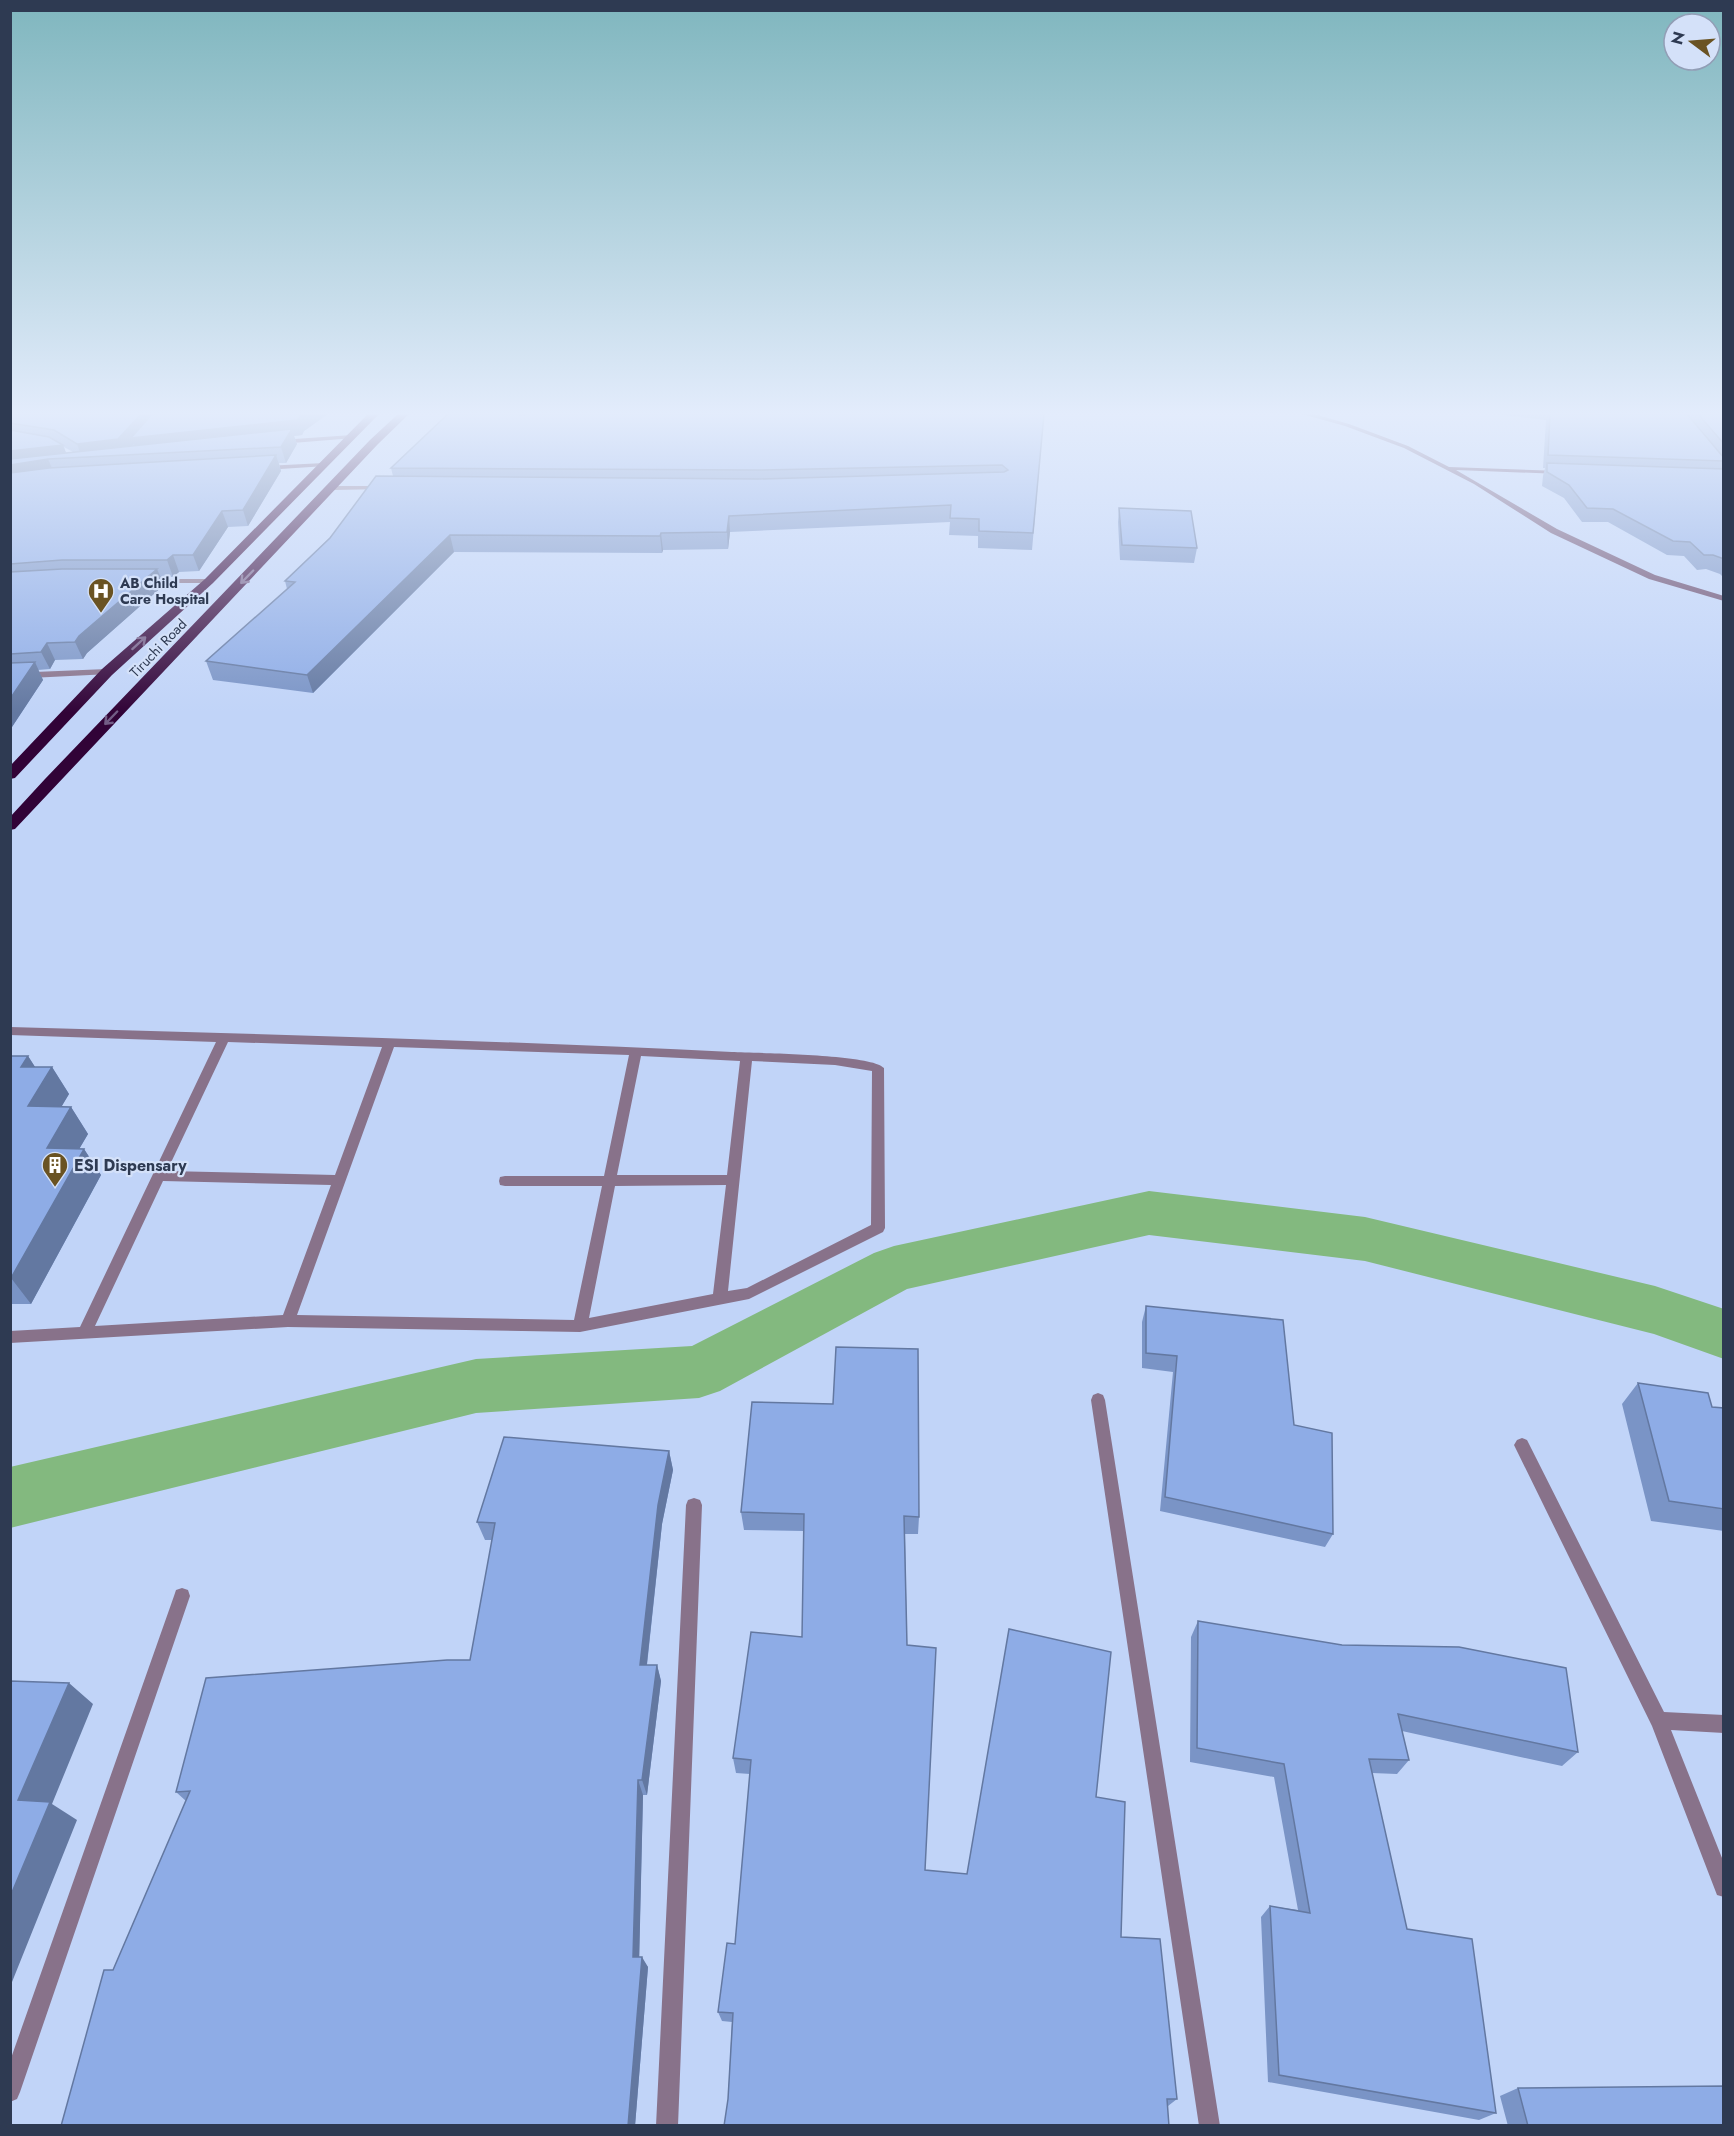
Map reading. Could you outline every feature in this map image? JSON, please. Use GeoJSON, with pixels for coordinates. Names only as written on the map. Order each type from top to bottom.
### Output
{"type":"FeatureCollection","features":[{"type":"Feature","properties":{"kind":"highway","name":"Tiruchi Road"},"geometry":{"type":"LineString","coordinates":[[10,775],[107,672],[209,581],[276,514]]}},
{"type":"Feature","properties":{"kind":"highway","name":"Tiruchi Road"},"geometry":{"type":"LineString","coordinates":[[10,826],[308,514]]}},
{"type":"Feature","properties":{"kind":"main road"},"geometry":{"type":"LineString","coordinates":[[1524,514],[1554,531],[1652,577],[1724,599]]}},
{"type":"Feature","properties":{"kind":"street"},"geometry":{"type":"LineString","coordinates":[[139,581],[209,581]]}},
{"type":"Feature","properties":{"kind":"street"},"geometry":{"type":"LineString","coordinates":[[10,676],[107,672]]}},
{"type":"Feature","properties":{"kind":"street"},"geometry":{"type":"LineString","coordinates":[[10,1031],[636,1051],[835,1061],[879,1068],[878,1228],[749,1293],[580,1326],[288,1322],[10,1337]]}},
{"type":"Feature","properties":{"kind":"street"},"geometry":{"type":"LineString","coordinates":[[84,1334],[224,1038]]}},
{"type":"Feature","properties":{"kind":"street"},"geometry":{"type":"LineString","coordinates":[[288,1322],[389,1044]]}},
{"type":"Feature","properties":{"kind":"street"},"geometry":{"type":"LineString","coordinates":[[580,1326],[636,1051]]}},
{"type":"Feature","properties":{"kind":"street"},"geometry":{"type":"LineString","coordinates":[[720,1298],[746,1057]]}},
{"type":"Feature","properties":{"kind":"street"},"geometry":{"type":"LineString","coordinates":[[159,1176],[340,1180]]}},
{"type":"Feature","properties":{"kind":"street"},"geometry":{"type":"LineString","coordinates":[[505,1181],[733,1180]]}},
{"type":"Feature","properties":{"kind":"street"},"geometry":{"type":"LineString","coordinates":[[1098,1400],[1210,2126]]}},
{"type":"Feature","properties":{"kind":"street"},"geometry":{"type":"LineString","coordinates":[[1522,1445],[1659,1721],[1724,1888]]}},
{"type":"Feature","properties":{"kind":"street"},"geometry":{"type":"LineString","coordinates":[[667,2126],[694,1506]]}},
{"type":"Feature","properties":{"kind":"street"},"geometry":{"type":"LineString","coordinates":[[10,2092],[182,1596]]}},
{"type":"Feature","properties":{"kind":"street"},"geometry":{"type":"LineString","coordinates":[[1659,1721],[1724,1724]]}},
{"type":"Feature","properties":{"kind":"building"},"geometry":{"type":"Polygon","coordinates":[[[10,514],[220,514],[193,555],[173,555],[167,560],[62,560],[10,564],[10,514]]]}},
{"type":"Feature","properties":{"kind":"building"},"geometry":{"type":"Polygon","coordinates":[[[348,514],[776,514],[729,516],[727,532],[661,533],[660,536],[450,535],[307,675],[206,661],[295,582],[285,581],[330,538],[348,514]]]}},
{"type":"Feature","properties":{"kind":"building"},"geometry":{"type":"Polygon","coordinates":[[[950,514],[1035,514],[1033,533],[979,531],[979,519],[950,518],[950,514]]]}},
{"type":"Feature","properties":{"kind":"building"},"geometry":{"type":"Polygon","coordinates":[[[1119,514],[1191,514],[1197,548],[1122,545],[1119,514]]]}},
{"type":"Feature","properties":{"kind":"building"},"geometry":{"type":"Polygon","coordinates":[[[1622,514],[1724,514],[1724,559],[1704,555],[1690,542],[1673,541],[1622,514]]]}},
{"type":"Feature","properties":{"kind":"building"},"geometry":{"type":"Polygon","coordinates":[[[62,569],[157,569],[79,636],[75,642],[47,643],[41,652],[10,654],[10,572],[62,569]]]}},
{"type":"Feature","properties":{"kind":"building"},"geometry":{"type":"Polygon","coordinates":[[[35,662],[10,699],[10,663],[35,662]]]}},
{"type":"Feature","properties":{"kind":"building"},"geometry":{"type":"Polygon","coordinates":[[[10,1056],[28,1056],[21,1067],[52,1067],[28,1106],[71,1107],[47,1148],[84,1149],[11,1278],[10,1056]]]}},
{"type":"Feature","properties":{"kind":"building"},"geometry":{"type":"Polygon","coordinates":[[[1146,1306],[1283,1320],[1294,1425],[1332,1433],[1333,1534],[1165,1497],[1177,1356],[1146,1353],[1146,1306]]]}},
{"type":"Feature","properties":{"kind":"building"},"geometry":{"type":"Polygon","coordinates":[[[836,1347],[918,1349],[919,1517],[904,1516],[907,1645],[936,1648],[925,1870],[967,1874],[1009,1629],[1111,1652],[1096,1797],[1125,1802],[1121,1937],[1160,1939],[1177,2099],[1167,2099],[1169,2126],[724,2126],[728,2099],[733,2013],[718,2012],[727,1943],[735,1944],[751,1760],[733,1758],[751,1632],[802,1637],[804,1514],[741,1512],[752,1402],[833,1404],[836,1347]]]}},
{"type":"Feature","properties":{"kind":"building"},"geometry":{"type":"Polygon","coordinates":[[[1638,1383],[1708,1393],[1712,1407],[1724,1408],[1724,1509],[1669,1501],[1638,1383]]]}},
{"type":"Feature","properties":{"kind":"building"},"geometry":{"type":"Polygon","coordinates":[[[504,1437],[669,1451],[658,1505],[640,1665],[657,1665],[642,1780],[638,1780],[633,1957],[642,1957],[628,2126],[61,2126],[104,1970],[113,1970],[190,1791],[176,1792],[206,1678],[470,1660],[495,1523],[477,1522],[504,1437]]]}},
{"type":"Feature","properties":{"kind":"building"},"geometry":{"type":"Polygon","coordinates":[[[1198,1621],[1342,1645],[1459,1647],[1566,1668],[1578,1752],[1398,1714],[1409,1760],[1369,1759],[1407,1929],[1472,1939],[1496,2113],[1279,2075],[1270,1906],[1310,1913],[1284,1764],[1197,1748],[1198,1621]]]}},
{"type":"Feature","properties":{"kind":"building"},"geometry":{"type":"Polygon","coordinates":[[[10,1681],[69,1683],[18,1800],[50,1802],[10,1897],[10,1681]]]}},
{"type":"Feature","properties":{"kind":"building"},"geometry":{"type":"Polygon","coordinates":[[[1724,2086],[1724,2126],[1528,2126],[1518,2088],[1724,2086]]]}},
{"type":"Feature","properties":{"kind":"waterway"},"geometry":{"type":"LineString","coordinates":[[10,1498],[476,1386],[699,1372],[894,1269],[1149,1213],[1365,1239],[1655,1310],[1724,1334]]}},
{"type":"Feature","properties":{"kind":"place","name":"AB Child Care Hospital"},"geometry":{"type":"Point","coordinates":[101,614]}},
{"type":"Feature","properties":{"kind":"place","name":"ESI Dispensary"},"geometry":{"type":"Point","coordinates":[55,1188]}}]}
